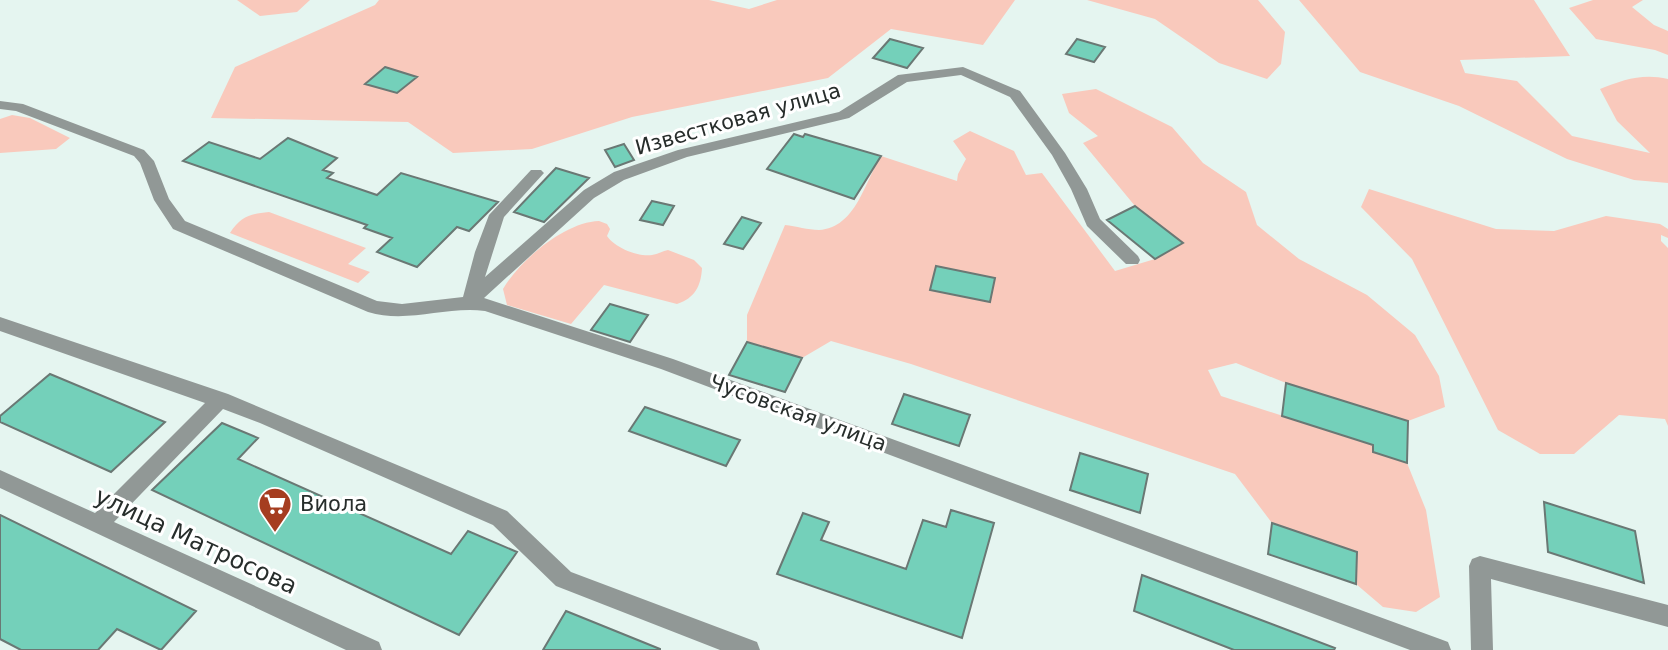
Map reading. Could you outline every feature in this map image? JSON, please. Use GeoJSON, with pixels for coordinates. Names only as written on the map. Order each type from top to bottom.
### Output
{"type":"FeatureCollection","features":[{"type":"Feature","properties":{"kind":"street","name":"Известковая улица"},"geometry":{"type":"LineString","coordinates":[[470,302],[513,260],[589,194],[619,176],[683,153],[844,115],[903,78],[963,71],[1015,94],[1058,153],[1079,189],[1093,222],[1132,260]]}},
{"type":"Feature","properties":{"kind":"street","name":"Чусовская улица"},"geometry":{"type":"LineString","coordinates":[[0,105],[18,107],[139,153],[152,169],[162,200],[179,225],[374,306],[405,312],[470,302],[667,364],[1440,650]]}},
{"type":"Feature","properties":{"kind":"street"},"geometry":{"type":"LineString","coordinates":[[470,302],[497,215],[536,173]]}},
{"type":"Feature","properties":{"kind":"street"},"geometry":{"type":"LineString","coordinates":[[0,324],[220,399],[500,517],[564,579],[749,650]]}},
{"type":"Feature","properties":{"kind":"street"},"geometry":{"type":"LineString","coordinates":[[98,524],[220,399]]}},
{"type":"Feature","properties":{"kind":"street","name":"улица Матросова"},"geometry":{"type":"LineString","coordinates":[[0,479],[371,650]]}},
{"type":"Feature","properties":{"kind":"street"},"geometry":{"type":"LineString","coordinates":[[1482,650],[1480,566],[1668,616]]}},
{"type":"Feature","properties":{"kind":"shaded area"},"geometry":{"type":"Polygon","coordinates":[[[237,0],[310,0],[297,12],[260,16],[237,0]]]}},
{"type":"Feature","properties":{"kind":"shaded area"},"geometry":{"type":"Polygon","coordinates":[[[379,0],[709,0],[749,9],[777,0],[1015,0],[983,45],[891,29],[828,78],[632,117],[532,149],[453,153],[408,122],[211,118],[235,67],[375,5],[379,0]]]}},
{"type":"Feature","properties":{"kind":"shaded area"},"geometry":{"type":"Polygon","coordinates":[[[1087,0],[1258,0],[1285,32],[1281,64],[1267,79],[1219,63],[1155,19],[1087,0]]]}},
{"type":"Feature","properties":{"kind":"shaded area"},"geometry":{"type":"Polygon","coordinates":[[[1299,0],[1534,0],[1570,56],[1460,60],[1465,73],[1517,81],[1572,136],[1650,153],[1617,121],[1600,89],[1641,77],[1668,79],[1668,183],[1634,180],[1567,159],[1459,106],[1360,72],[1299,0]]]}},
{"type":"Feature","properties":{"kind":"shaded area"},"geometry":{"type":"Polygon","coordinates":[[[1593,0],[1643,0],[1632,7],[1654,25],[1668,31],[1668,55],[1596,39],[1569,8],[1593,0]]]}},
{"type":"Feature","properties":{"kind":"shaded area"},"geometry":{"type":"Polygon","coordinates":[[[1096,89],[1172,127],[1203,163],[1246,192],[1257,225],[1299,259],[1367,295],[1415,335],[1439,376],[1445,407],[1408,421],[1286,383],[1236,363],[1208,370],[1221,396],[1373,445],[1407,463],[1426,510],[1440,597],[1416,612],[1383,607],[1356,584],[1357,552],[1272,523],[1235,474],[911,364],[831,341],[802,358],[747,342],[747,315],[785,225],[819,230],[842,221],[858,202],[881,156],[957,181],[966,159],[953,141],[970,131],[1014,151],[1026,175],[1042,173],[1115,271],[1155,259],[1182,244],[1135,206],[1083,143],[1098,136],[1069,113],[1062,94],[1096,89]]]}},
{"type":"Feature","properties":{"kind":"shaded area"},"geometry":{"type":"Polygon","coordinates":[[[12,115],[30,118],[70,138],[56,149],[0,153],[0,119],[12,115]]]}},
{"type":"Feature","properties":{"kind":"shaded area"},"geometry":{"type":"Polygon","coordinates":[[[1369,189],[1496,229],[1554,231],[1606,216],[1660,224],[1668,229],[1668,238],[1661,235],[1661,241],[1668,248],[1668,426],[1665,419],[1619,415],[1574,454],[1540,454],[1498,430],[1412,259],[1361,207],[1369,189]]]}},
{"type":"Feature","properties":{"kind":"shaded area"},"geometry":{"type":"Polygon","coordinates":[[[269,212],[366,248],[348,264],[370,272],[358,283],[230,233],[246,217],[269,212]]]}},
{"type":"Feature","properties":{"kind":"shaded area"},"geometry":{"type":"Polygon","coordinates":[[[599,221],[607,224],[610,229],[607,236],[627,251],[654,255],[668,250],[694,260],[702,268],[696,290],[677,304],[604,285],[571,324],[507,305],[503,289],[532,255],[558,235],[586,223],[599,221]]]}},
{"type":"Feature","properties":{"kind":"building"},"geometry":{"type":"Polygon","coordinates":[[[890,39],[923,48],[907,68],[873,58],[890,39]]]}},
{"type":"Feature","properties":{"kind":"building"},"geometry":{"type":"Polygon","coordinates":[[[1077,39],[1105,47],[1094,62],[1066,54],[1077,39]]]}},
{"type":"Feature","properties":{"kind":"building"},"geometry":{"type":"Polygon","coordinates":[[[385,67],[417,77],[397,93],[365,84],[385,67]]]}},
{"type":"Feature","properties":{"kind":"building"},"geometry":{"type":"Polygon","coordinates":[[[794,134],[803,137],[805,134],[881,156],[854,199],[767,169],[794,134]]]}},
{"type":"Feature","properties":{"kind":"building"},"geometry":{"type":"Polygon","coordinates":[[[288,138],[337,158],[323,170],[333,173],[327,178],[377,195],[401,173],[498,202],[469,231],[457,227],[417,267],[377,252],[392,238],[364,228],[367,225],[183,161],[209,142],[260,159],[288,138]]]}},
{"type":"Feature","properties":{"kind":"building"},"geometry":{"type":"Polygon","coordinates":[[[624,144],[634,160],[615,167],[605,150],[624,144]]]}},
{"type":"Feature","properties":{"kind":"building"},"geometry":{"type":"Polygon","coordinates":[[[556,168],[589,178],[544,222],[514,212],[556,168]]]}},
{"type":"Feature","properties":{"kind":"building"},"geometry":{"type":"Polygon","coordinates":[[[652,201],[674,206],[663,225],[640,220],[652,201]]]}},
{"type":"Feature","properties":{"kind":"building"},"geometry":{"type":"Polygon","coordinates":[[[1135,206],[1183,243],[1155,259],[1107,220],[1135,206]]]}},
{"type":"Feature","properties":{"kind":"building"},"geometry":{"type":"Polygon","coordinates":[[[742,217],[761,223],[743,249],[724,244],[742,217]]]}},
{"type":"Feature","properties":{"kind":"building"},"geometry":{"type":"Polygon","coordinates":[[[936,266],[995,278],[990,302],[930,290],[936,266]]]}},
{"type":"Feature","properties":{"kind":"building"},"geometry":{"type":"Polygon","coordinates":[[[610,304],[648,315],[630,342],[591,330],[610,304]]]}},
{"type":"Feature","properties":{"kind":"building"},"geometry":{"type":"Polygon","coordinates":[[[747,342],[802,358],[785,392],[729,375],[747,342]]]}},
{"type":"Feature","properties":{"kind":"building"},"geometry":{"type":"Polygon","coordinates":[[[50,374],[165,422],[111,472],[0,422],[0,416],[50,374]]]}},
{"type":"Feature","properties":{"kind":"building"},"geometry":{"type":"Polygon","coordinates":[[[1286,383],[1408,421],[1407,463],[1373,452],[1373,445],[1282,416],[1286,383]]]}},
{"type":"Feature","properties":{"kind":"building"},"geometry":{"type":"Polygon","coordinates":[[[904,394],[970,415],[959,446],[892,424],[904,394]]]}},
{"type":"Feature","properties":{"kind":"building"},"geometry":{"type":"Polygon","coordinates":[[[645,407],[740,440],[726,466],[629,431],[645,407]]]}},
{"type":"Feature","properties":{"kind":"building"},"geometry":{"type":"Polygon","coordinates":[[[222,423],[258,438],[238,459],[451,554],[468,531],[517,552],[459,635],[152,490],[222,423]]]}},
{"type":"Feature","properties":{"kind":"building"},"geometry":{"type":"Polygon","coordinates":[[[1080,453],[1148,474],[1140,513],[1070,490],[1080,453]]]}},
{"type":"Feature","properties":{"kind":"building"},"geometry":{"type":"Polygon","coordinates":[[[1544,502],[1635,531],[1644,583],[1548,552],[1544,502]]]}},
{"type":"Feature","properties":{"kind":"building"},"geometry":{"type":"Polygon","coordinates":[[[951,510],[994,523],[962,638],[777,574],[803,513],[829,522],[821,540],[906,569],[923,520],[946,527],[951,510]]]}},
{"type":"Feature","properties":{"kind":"building"},"geometry":{"type":"Polygon","coordinates":[[[0,515],[196,611],[161,650],[117,629],[98,650],[21,650],[0,639],[0,515]]]}},
{"type":"Feature","properties":{"kind":"building"},"geometry":{"type":"Polygon","coordinates":[[[1272,523],[1357,552],[1356,584],[1268,554],[1272,523]]]}},
{"type":"Feature","properties":{"kind":"building"},"geometry":{"type":"Polygon","coordinates":[[[1142,575],[1335,648],[1234,650],[1134,611],[1142,575]]]}},
{"type":"Feature","properties":{"kind":"building"},"geometry":{"type":"Polygon","coordinates":[[[566,611],[660,649],[660,650],[543,650],[566,611]]]}},
{"type":"Feature","properties":{"kind":"place","name":"Виола"},"geometry":{"type":"Point","coordinates":[275,534]}}]}
